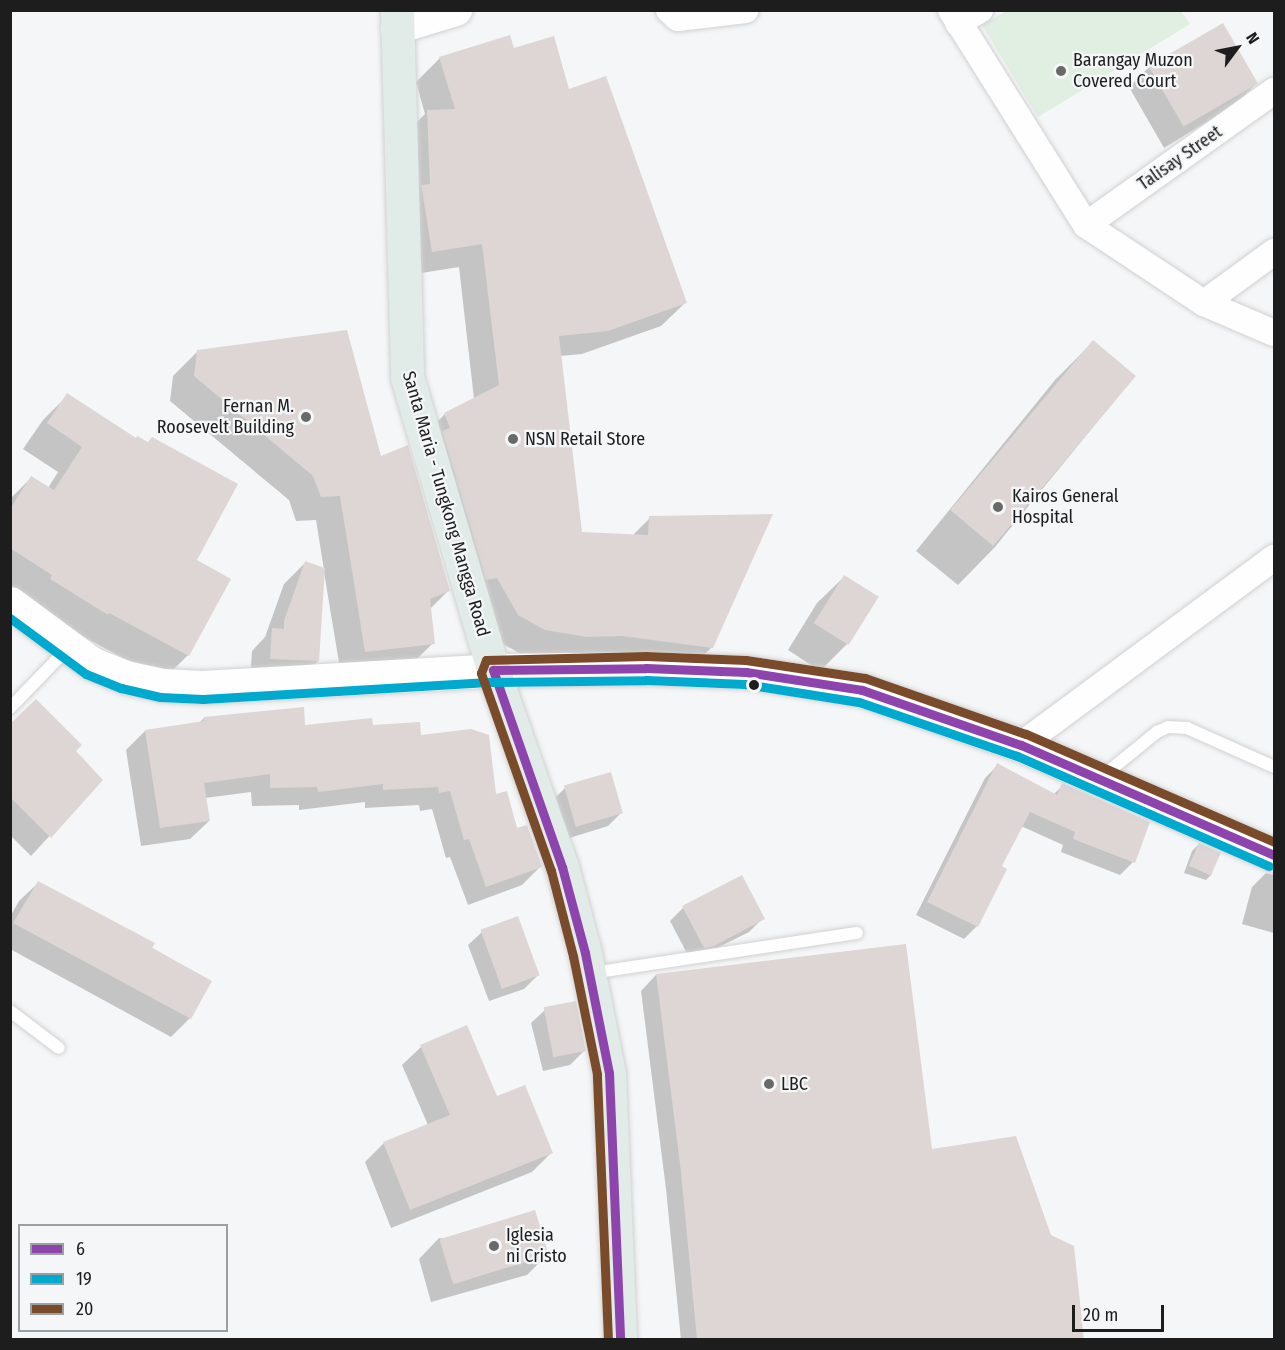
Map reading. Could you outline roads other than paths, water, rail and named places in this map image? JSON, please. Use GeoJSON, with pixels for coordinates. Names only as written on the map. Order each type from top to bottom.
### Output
{"type":"FeatureCollection","features":[{"type":"Feature","properties":{"kind":"main road","name":"Santa Maria - Tungkong Mangga Road"},"geometry":{"type":"LineString","coordinates":[[397,19],[407,377],[493,670],[562,867],[589,973],[609,1072],[620,1340]]}},
{"type":"Feature","properties":{"kind":"main road"},"geometry":{"type":"LineString","coordinates":[[10,603],[91,663],[125,677],[162,685],[202,687],[493,670],[646,668],[746,672],[862,690],[1021,745],[1275,855]]}},
{"type":"Feature","properties":{"kind":"street"},"geometry":{"type":"LineString","coordinates":[[397,19],[456,10]]}},
{"type":"Feature","properties":{"kind":"street"},"geometry":{"type":"LineString","coordinates":[[669,10],[678,18],[746,10]]}},
{"type":"Feature","properties":{"kind":"street"},"geometry":{"type":"LineString","coordinates":[[980,10],[955,17],[1086,225],[1204,303],[1275,333]]}},
{"type":"Feature","properties":{"kind":"street","name":"Talisay Street"},"geometry":{"type":"LineString","coordinates":[[1086,225],[1275,91]]}},
{"type":"Feature","properties":{"kind":"street"},"geometry":{"type":"LineString","coordinates":[[1204,303],[1275,252]]}},
{"type":"Feature","properties":{"kind":"street"},"geometry":{"type":"LineString","coordinates":[[1021,745],[1275,558]]}},
{"type":"Feature","properties":{"kind":"lane"},"geometry":{"type":"LineString","coordinates":[[10,708],[69,647]]}},
{"type":"Feature","properties":{"kind":"lane"},"geometry":{"type":"LineString","coordinates":[[1100,779],[1157,732],[1168,727],[1187,728],[1275,766]]}},
{"type":"Feature","properties":{"kind":"lane"},"geometry":{"type":"LineString","coordinates":[[589,973],[857,933]]}},
{"type":"Feature","properties":{"kind":"lane"},"geometry":{"type":"LineString","coordinates":[[10,1011],[59,1048]]}},
{"type":"Feature","properties":{"kind":"place","name":"Barangay Muzon Covered Court"},"geometry":{"type":"Point","coordinates":[1061,71]}},
{"type":"Feature","properties":{"kind":"place","name":"Fernan M. Roosevelt Building"},"geometry":{"type":"Point","coordinates":[306,417]}},
{"type":"Feature","properties":{"kind":"place","name":"NSN Retail Store"},"geometry":{"type":"Point","coordinates":[513,439]}},
{"type":"Feature","properties":{"kind":"place","name":"Kairos General Hospital"},"geometry":{"type":"Point","coordinates":[998,507]}},
{"type":"Feature","properties":{"kind":"place","name":"LBC"},"geometry":{"type":"Point","coordinates":[769,1084]}},
{"type":"Feature","properties":{"kind":"place","name":"Iglesia ni Cristo"},"geometry":{"type":"Point","coordinates":[494,1246]}}]}
